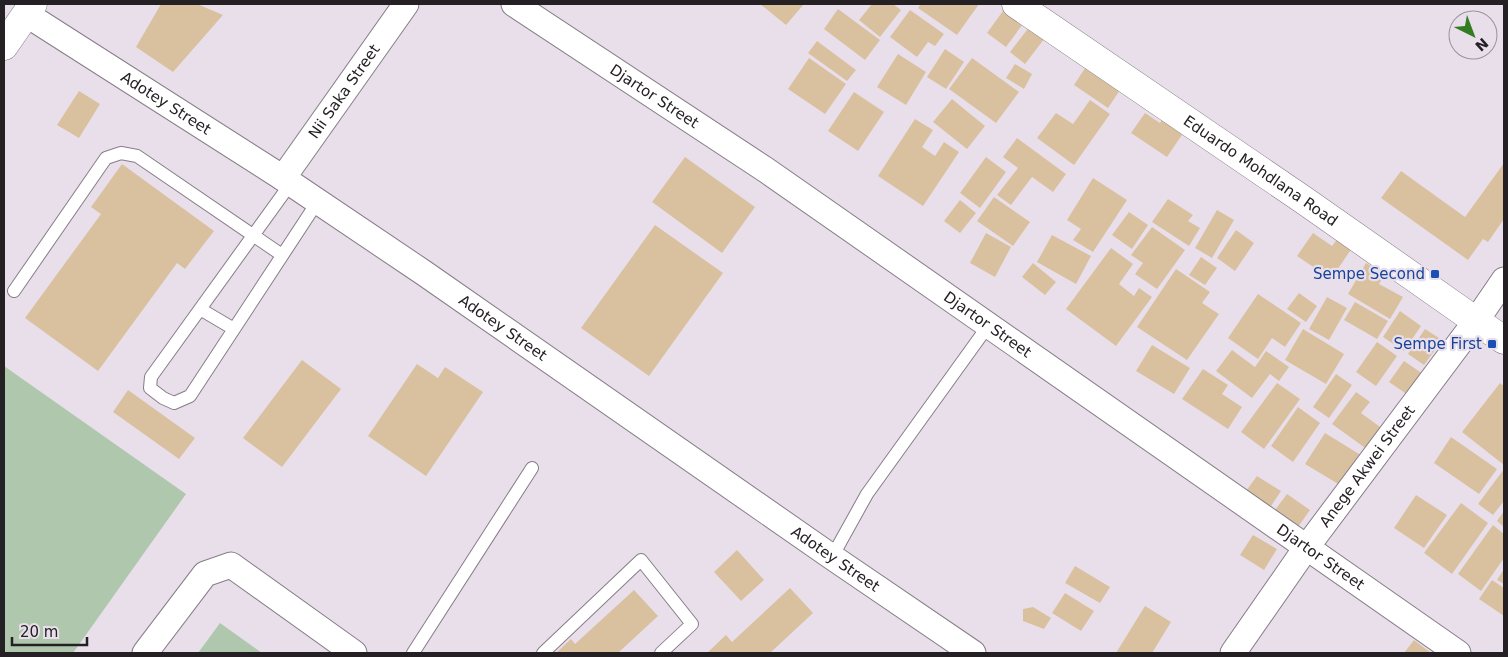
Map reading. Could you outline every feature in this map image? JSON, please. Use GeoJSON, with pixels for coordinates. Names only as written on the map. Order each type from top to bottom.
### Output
{"type":"FeatureCollection","features":[{"type":"Feature","properties":{"kind":"main road","name":"Eduardo Mohdlana Road"},"geometry":{"type":"LineString","coordinates":[[1016,4],[1305,201],[1504,340]]}},
{"type":"Feature","properties":{"kind":"main road"},"geometry":{"type":"LineString","coordinates":[[4,46],[29,9]]}},
{"type":"Feature","properties":{"kind":"street","name":"Nii Saka Street"},"geometry":{"type":"LineString","coordinates":[[287,180],[406,4]]}},
{"type":"Feature","properties":{"kind":"street","name":"Djartor Street"},"geometry":{"type":"LineString","coordinates":[[514,4],[766,170],[1458,653]]}},
{"type":"Feature","properties":{"kind":"street","name":"Adotey Street"},"geometry":{"type":"LineString","coordinates":[[29,9],[424,273],[832,558],[973,653]]}},
{"type":"Feature","properties":{"kind":"street","name":"Anege Akwei Street"},"geometry":{"type":"LineString","coordinates":[[1233,653],[1306,548],[1476,322],[1504,280]]}},
{"type":"Feature","properties":{"kind":"street"},"geometry":{"type":"LineString","coordinates":[[145,653],[205,574],[230,565],[354,653]]}},
{"type":"Feature","properties":{"kind":"lane"},"geometry":{"type":"LineString","coordinates":[[14,291],[106,158],[121,153],[137,156],[282,256]]}},
{"type":"Feature","properties":{"kind":"lane"},"geometry":{"type":"LineString","coordinates":[[287,180],[252,236],[151,377],[150,388],[163,398],[174,403],[190,396],[318,201]]}},
{"type":"Feature","properties":{"kind":"lane"},"geometry":{"type":"LineString","coordinates":[[200,309],[234,329]]}},
{"type":"Feature","properties":{"kind":"lane"},"geometry":{"type":"LineString","coordinates":[[832,558],[867,494],[988,326]]}},
{"type":"Feature","properties":{"kind":"lane"},"geometry":{"type":"LineString","coordinates":[[413,653],[532,468]]}},
{"type":"Feature","properties":{"kind":"lane"},"geometry":{"type":"LineString","coordinates":[[543,653],[642,560],[692,624],[661,653]]}},
{"type":"Feature","properties":{"kind":"green space"},"geometry":{"type":"Polygon","coordinates":[[[4,366],[186,494],[73,653],[4,653],[4,366]]]}},
{"type":"Feature","properties":{"kind":"green space"},"geometry":{"type":"Polygon","coordinates":[[[220,623],[262,653],[198,653],[220,623]]]}},
{"type":"Feature","properties":{"kind":"building"},"geometry":{"type":"Polygon","coordinates":[[[161,4],[197,4],[223,15],[173,72],[136,47],[161,4]]]}},
{"type":"Feature","properties":{"kind":"building"},"geometry":{"type":"Polygon","coordinates":[[[760,4],[804,4],[786,25],[760,4]]]}},
{"type":"Feature","properties":{"kind":"building"},"geometry":{"type":"Polygon","coordinates":[[[872,4],[893,4],[901,10],[880,37],[859,20],[872,4]]]}},
{"type":"Feature","properties":{"kind":"building"},"geometry":{"type":"Polygon","coordinates":[[[921,4],[979,4],[957,35],[918,8],[921,4]]]}},
{"type":"Feature","properties":{"kind":"building"},"geometry":{"type":"Polygon","coordinates":[[[1008,4],[1028,17],[1006,47],[987,33],[1008,4]]]}},
{"type":"Feature","properties":{"kind":"building"},"geometry":{"type":"Polygon","coordinates":[[[838,9],[880,40],[865,60],[824,29],[838,9]]]}},
{"type":"Feature","properties":{"kind":"building"},"geometry":{"type":"Polygon","coordinates":[[[910,10],[944,34],[935,46],[928,42],[917,57],[890,37],[910,10]]]}},
{"type":"Feature","properties":{"kind":"building"},"geometry":{"type":"Polygon","coordinates":[[[1033,22],[1048,34],[1025,64],[1010,52],[1033,22]]]}},
{"type":"Feature","properties":{"kind":"building"},"geometry":{"type":"Polygon","coordinates":[[[817,41],[856,70],[847,81],[808,53],[817,41]]]}},
{"type":"Feature","properties":{"kind":"building"},"geometry":{"type":"Polygon","coordinates":[[[945,49],[964,62],[946,89],[927,77],[945,49]]]}},
{"type":"Feature","properties":{"kind":"building"},"geometry":{"type":"Polygon","coordinates":[[[898,54],[926,72],[906,105],[877,87],[898,54]]]}},
{"type":"Feature","properties":{"kind":"building"},"geometry":{"type":"Polygon","coordinates":[[[809,58],[846,84],[825,114],[788,89],[809,58]]]}},
{"type":"Feature","properties":{"kind":"building"},"geometry":{"type":"Polygon","coordinates":[[[972,58],[1019,92],[996,123],[949,89],[972,58]]]}},
{"type":"Feature","properties":{"kind":"building"},"geometry":{"type":"Polygon","coordinates":[[[1089,62],[1124,84],[1108,108],[1074,85],[1089,62]]]}},
{"type":"Feature","properties":{"kind":"building"},"geometry":{"type":"Polygon","coordinates":[[[1015,64],[1032,74],[1024,89],[1006,78],[1015,64]]]}},
{"type":"Feature","properties":{"kind":"building"},"geometry":{"type":"Polygon","coordinates":[[[79,91],[100,104],[79,138],[57,125],[79,91]]]}},
{"type":"Feature","properties":{"kind":"building"},"geometry":{"type":"Polygon","coordinates":[[[854,92],[884,112],[858,151],[828,131],[854,92]]]}},
{"type":"Feature","properties":{"kind":"building"},"geometry":{"type":"Polygon","coordinates":[[[952,99],[985,126],[967,149],[933,122],[952,99]]]}},
{"type":"Feature","properties":{"kind":"building"},"geometry":{"type":"Polygon","coordinates":[[[1090,100],[1110,114],[1074,165],[1037,138],[1056,113],[1073,124],[1090,100]]]}},
{"type":"Feature","properties":{"kind":"building"},"geometry":{"type":"Polygon","coordinates":[[[1145,113],[1160,123],[1165,116],[1186,129],[1167,157],[1131,133],[1145,113]]]}},
{"type":"Feature","properties":{"kind":"building"},"geometry":{"type":"Polygon","coordinates":[[[915,119],[933,130],[922,147],[935,156],[944,142],[959,152],[923,206],[878,176],[915,119]]]}},
{"type":"Feature","properties":{"kind":"building"},"geometry":{"type":"Polygon","coordinates":[[[1017,138],[1066,174],[1053,192],[1032,177],[1011,205],[997,195],[1018,168],[1003,157],[1017,138]]]}},
{"type":"Feature","properties":{"kind":"building"},"geometry":{"type":"Polygon","coordinates":[[[685,157],[755,207],[722,253],[652,202],[685,157]]]}},
{"type":"Feature","properties":{"kind":"building"},"geometry":{"type":"Polygon","coordinates":[[[986,157],[1006,172],[980,208],[960,193],[986,157]]]}},
{"type":"Feature","properties":{"kind":"building"},"geometry":{"type":"Polygon","coordinates":[[[1504,163],[1504,219],[1488,242],[1483,239],[1468,260],[1381,198],[1401,171],[1465,217],[1504,163]]]}},
{"type":"Feature","properties":{"kind":"building"},"geometry":{"type":"Polygon","coordinates":[[[122,164],[214,231],[185,269],[177,263],[98,371],[25,318],[101,214],[91,207],[122,164]]]}},
{"type":"Feature","properties":{"kind":"building"},"geometry":{"type":"Polygon","coordinates":[[[1093,178],[1127,200],[1093,252],[1073,240],[1081,229],[1067,220],[1093,178]]]}},
{"type":"Feature","properties":{"kind":"building"},"geometry":{"type":"Polygon","coordinates":[[[994,197],[1030,222],[1013,246],[977,221],[994,197]]]}},
{"type":"Feature","properties":{"kind":"building"},"geometry":{"type":"Polygon","coordinates":[[[1168,199],[1193,215],[1188,221],[1200,228],[1189,246],[1152,222],[1168,199]]]}},
{"type":"Feature","properties":{"kind":"building"},"geometry":{"type":"Polygon","coordinates":[[[960,200],[976,213],[960,233],[944,221],[960,200]]]}},
{"type":"Feature","properties":{"kind":"building"},"geometry":{"type":"Polygon","coordinates":[[[1217,210],[1234,220],[1212,258],[1195,248],[1217,210]]]}},
{"type":"Feature","properties":{"kind":"building"},"geometry":{"type":"Polygon","coordinates":[[[1129,212],[1148,225],[1132,249],[1112,235],[1129,212]]]}},
{"type":"Feature","properties":{"kind":"building"},"geometry":{"type":"Polygon","coordinates":[[[655,225],[723,273],[649,376],[581,328],[655,225]]]}},
{"type":"Feature","properties":{"kind":"building"},"geometry":{"type":"Polygon","coordinates":[[[1152,227],[1185,250],[1157,289],[1135,274],[1143,263],[1131,255],[1152,227]]]}},
{"type":"Feature","properties":{"kind":"building"},"geometry":{"type":"Polygon","coordinates":[[[1236,230],[1254,243],[1235,271],[1217,258],[1236,230]]]}},
{"type":"Feature","properties":{"kind":"building"},"geometry":{"type":"Polygon","coordinates":[[[986,233],[1011,247],[995,277],[970,263],[986,233]]]}},
{"type":"Feature","properties":{"kind":"building"},"geometry":{"type":"Polygon","coordinates":[[[1313,233],[1332,246],[1338,238],[1352,248],[1331,279],[1297,256],[1313,233]]]}},
{"type":"Feature","properties":{"kind":"building"},"geometry":{"type":"Polygon","coordinates":[[[1052,235],[1091,256],[1076,284],[1037,262],[1052,235]]]}},
{"type":"Feature","properties":{"kind":"building"},"geometry":{"type":"Polygon","coordinates":[[[1111,248],[1133,264],[1119,284],[1134,296],[1139,288],[1152,297],[1116,346],[1066,309],[1111,248]]]}},
{"type":"Feature","properties":{"kind":"building"},"geometry":{"type":"Polygon","coordinates":[[[1201,257],[1217,268],[1205,285],[1189,275],[1201,257]]]}},
{"type":"Feature","properties":{"kind":"building"},"geometry":{"type":"Polygon","coordinates":[[[1033,263],[1056,282],[1045,295],[1022,277],[1033,263]]]}},
{"type":"Feature","properties":{"kind":"building"},"geometry":{"type":"Polygon","coordinates":[[[1366,263],[1385,274],[1379,284],[1403,297],[1390,319],[1348,294],[1366,263]]]}},
{"type":"Feature","properties":{"kind":"building"},"geometry":{"type":"Polygon","coordinates":[[[1176,269],[1210,292],[1202,303],[1219,314],[1187,360],[1137,327],[1176,269]]]}},
{"type":"Feature","properties":{"kind":"building"},"geometry":{"type":"Polygon","coordinates":[[[1299,293],[1317,306],[1306,322],[1287,309],[1299,293]]]}},
{"type":"Feature","properties":{"kind":"building"},"geometry":{"type":"Polygon","coordinates":[[[1258,294],[1301,323],[1285,347],[1272,338],[1258,359],[1228,338],[1258,294]]]}},
{"type":"Feature","properties":{"kind":"building"},"geometry":{"type":"Polygon","coordinates":[[[1327,297],[1347,308],[1329,340],[1309,329],[1327,297]]]}},
{"type":"Feature","properties":{"kind":"building"},"geometry":{"type":"Polygon","coordinates":[[[1355,302],[1388,321],[1377,339],[1344,320],[1355,302]]]}},
{"type":"Feature","properties":{"kind":"building"},"geometry":{"type":"Polygon","coordinates":[[[1400,311],[1421,326],[1404,351],[1383,337],[1400,311]]]}},
{"type":"Feature","properties":{"kind":"building"},"geometry":{"type":"Polygon","coordinates":[[[1303,329],[1344,354],[1326,384],[1285,360],[1303,329]]]}},
{"type":"Feature","properties":{"kind":"building"},"geometry":{"type":"Polygon","coordinates":[[[1425,329],[1442,340],[1424,365],[1408,354],[1425,329]]]}},
{"type":"Feature","properties":{"kind":"building"},"geometry":{"type":"Polygon","coordinates":[[[1377,342],[1397,356],[1376,386],[1356,372],[1377,342]]]}},
{"type":"Feature","properties":{"kind":"building"},"geometry":{"type":"Polygon","coordinates":[[[1152,345],[1190,368],[1174,394],[1136,371],[1152,345]]]}},
{"type":"Feature","properties":{"kind":"building"},"geometry":{"type":"Polygon","coordinates":[[[1232,350],[1255,367],[1266,351],[1289,367],[1279,381],[1270,374],[1252,398],[1216,371],[1232,350]]]}},
{"type":"Feature","properties":{"kind":"building"},"geometry":{"type":"Polygon","coordinates":[[[302,360],[341,389],[282,467],[243,438],[302,360]]]}},
{"type":"Feature","properties":{"kind":"building"},"geometry":{"type":"Polygon","coordinates":[[[1404,361],[1426,376],[1411,397],[1389,382],[1404,361]]]}},
{"type":"Feature","properties":{"kind":"building"},"geometry":{"type":"Polygon","coordinates":[[[417,364],[438,378],[445,367],[483,392],[426,476],[368,436],[417,364]]]}},
{"type":"Feature","properties":{"kind":"building"},"geometry":{"type":"Polygon","coordinates":[[[1203,369],[1228,385],[1222,394],[1242,407],[1228,429],[1182,399],[1203,369]]]}},
{"type":"Feature","properties":{"kind":"building"},"geometry":{"type":"Polygon","coordinates":[[[1336,374],[1352,385],[1329,418],[1313,407],[1336,374]]]}},
{"type":"Feature","properties":{"kind":"building"},"geometry":{"type":"Polygon","coordinates":[[[1277,383],[1300,399],[1264,449],[1241,432],[1277,383]]]}},
{"type":"Feature","properties":{"kind":"building"},"geometry":{"type":"Polygon","coordinates":[[[1500,383],[1504,386],[1504,465],[1462,432],[1500,383]]]}},
{"type":"Feature","properties":{"kind":"building"},"geometry":{"type":"Polygon","coordinates":[[[128,390],[195,438],[179,459],[113,412],[128,390]]]}},
{"type":"Feature","properties":{"kind":"building"},"geometry":{"type":"Polygon","coordinates":[[[1356,392],[1370,402],[1361,413],[1383,429],[1368,450],[1332,424],[1356,392]]]}},
{"type":"Feature","properties":{"kind":"building"},"geometry":{"type":"Polygon","coordinates":[[[1298,407],[1320,423],[1293,462],[1271,446],[1298,407]]]}},
{"type":"Feature","properties":{"kind":"building"},"geometry":{"type":"Polygon","coordinates":[[[1325,433],[1364,457],[1345,488],[1305,464],[1325,433]]]}},
{"type":"Feature","properties":{"kind":"building"},"geometry":{"type":"Polygon","coordinates":[[[1451,437],[1497,469],[1479,494],[1434,463],[1451,437]]]}},
{"type":"Feature","properties":{"kind":"building"},"geometry":{"type":"Polygon","coordinates":[[[1504,469],[1504,501],[1493,515],[1478,504],[1504,469]]]}},
{"type":"Feature","properties":{"kind":"building"},"geometry":{"type":"Polygon","coordinates":[[[1257,476],[1281,491],[1265,515],[1246,491],[1257,476]]]}},
{"type":"Feature","properties":{"kind":"building"},"geometry":{"type":"Polygon","coordinates":[[[1287,494],[1310,510],[1298,527],[1275,510],[1287,494]]]}},
{"type":"Feature","properties":{"kind":"building"},"geometry":{"type":"Polygon","coordinates":[[[1416,495],[1447,515],[1424,548],[1394,528],[1416,495]]]}},
{"type":"Feature","properties":{"kind":"building"},"geometry":{"type":"Polygon","coordinates":[[[1461,503],[1488,523],[1452,574],[1424,553],[1461,503]]]}},
{"type":"Feature","properties":{"kind":"building"},"geometry":{"type":"Polygon","coordinates":[[[1504,511],[1504,527],[1497,521],[1504,511]]]}},
{"type":"Feature","properties":{"kind":"building"},"geometry":{"type":"Polygon","coordinates":[[[1493,525],[1504,534],[1504,558],[1481,591],[1458,574],[1493,525]]]}},
{"type":"Feature","properties":{"kind":"building"},"geometry":{"type":"Polygon","coordinates":[[[1253,535],[1277,549],[1264,570],[1240,555],[1253,535]]]}},
{"type":"Feature","properties":{"kind":"building"},"geometry":{"type":"Polygon","coordinates":[[[737,550],[764,580],[741,601],[714,572],[737,550]]]}},
{"type":"Feature","properties":{"kind":"building"},"geometry":{"type":"Polygon","coordinates":[[[1075,566],[1110,587],[1100,603],[1065,583],[1075,566]]]}},
{"type":"Feature","properties":{"kind":"building"},"geometry":{"type":"Polygon","coordinates":[[[1504,569],[1504,584],[1497,580],[1504,569]]]}},
{"type":"Feature","properties":{"kind":"building"},"geometry":{"type":"Polygon","coordinates":[[[1492,580],[1504,588],[1504,616],[1479,599],[1492,580]]]}},
{"type":"Feature","properties":{"kind":"building"},"geometry":{"type":"Polygon","coordinates":[[[790,588],[813,613],[770,653],[707,653],[726,635],[732,642],[790,588]]]}},
{"type":"Feature","properties":{"kind":"building"},"geometry":{"type":"Polygon","coordinates":[[[634,590],[658,616],[618,653],[556,653],[571,639],[575,644],[634,590]]]}},
{"type":"Feature","properties":{"kind":"building"},"geometry":{"type":"Polygon","coordinates":[[[1065,593],[1094,611],[1081,631],[1052,613],[1065,593]]]}},
{"type":"Feature","properties":{"kind":"building"},"geometry":{"type":"Polygon","coordinates":[[[1145,606],[1171,622],[1152,653],[1116,653],[1145,606]]]}},
{"type":"Feature","properties":{"kind":"building"},"geometry":{"type":"Polygon","coordinates":[[[1033,607],[1051,618],[1044,629],[1023,621],[1023,609],[1033,607]]]}},
{"type":"Feature","properties":{"kind":"building"},"geometry":{"type":"Polygon","coordinates":[[[1414,640],[1431,653],[1404,653],[1414,640]]]}},
{"type":"Feature","properties":{"kind":"place","name":"Sempe Second"},"geometry":{"type":"Point","coordinates":[1435,274]}},
{"type":"Feature","properties":{"kind":"place","name":"Sempe First"},"geometry":{"type":"Point","coordinates":[1492,344]}}]}
